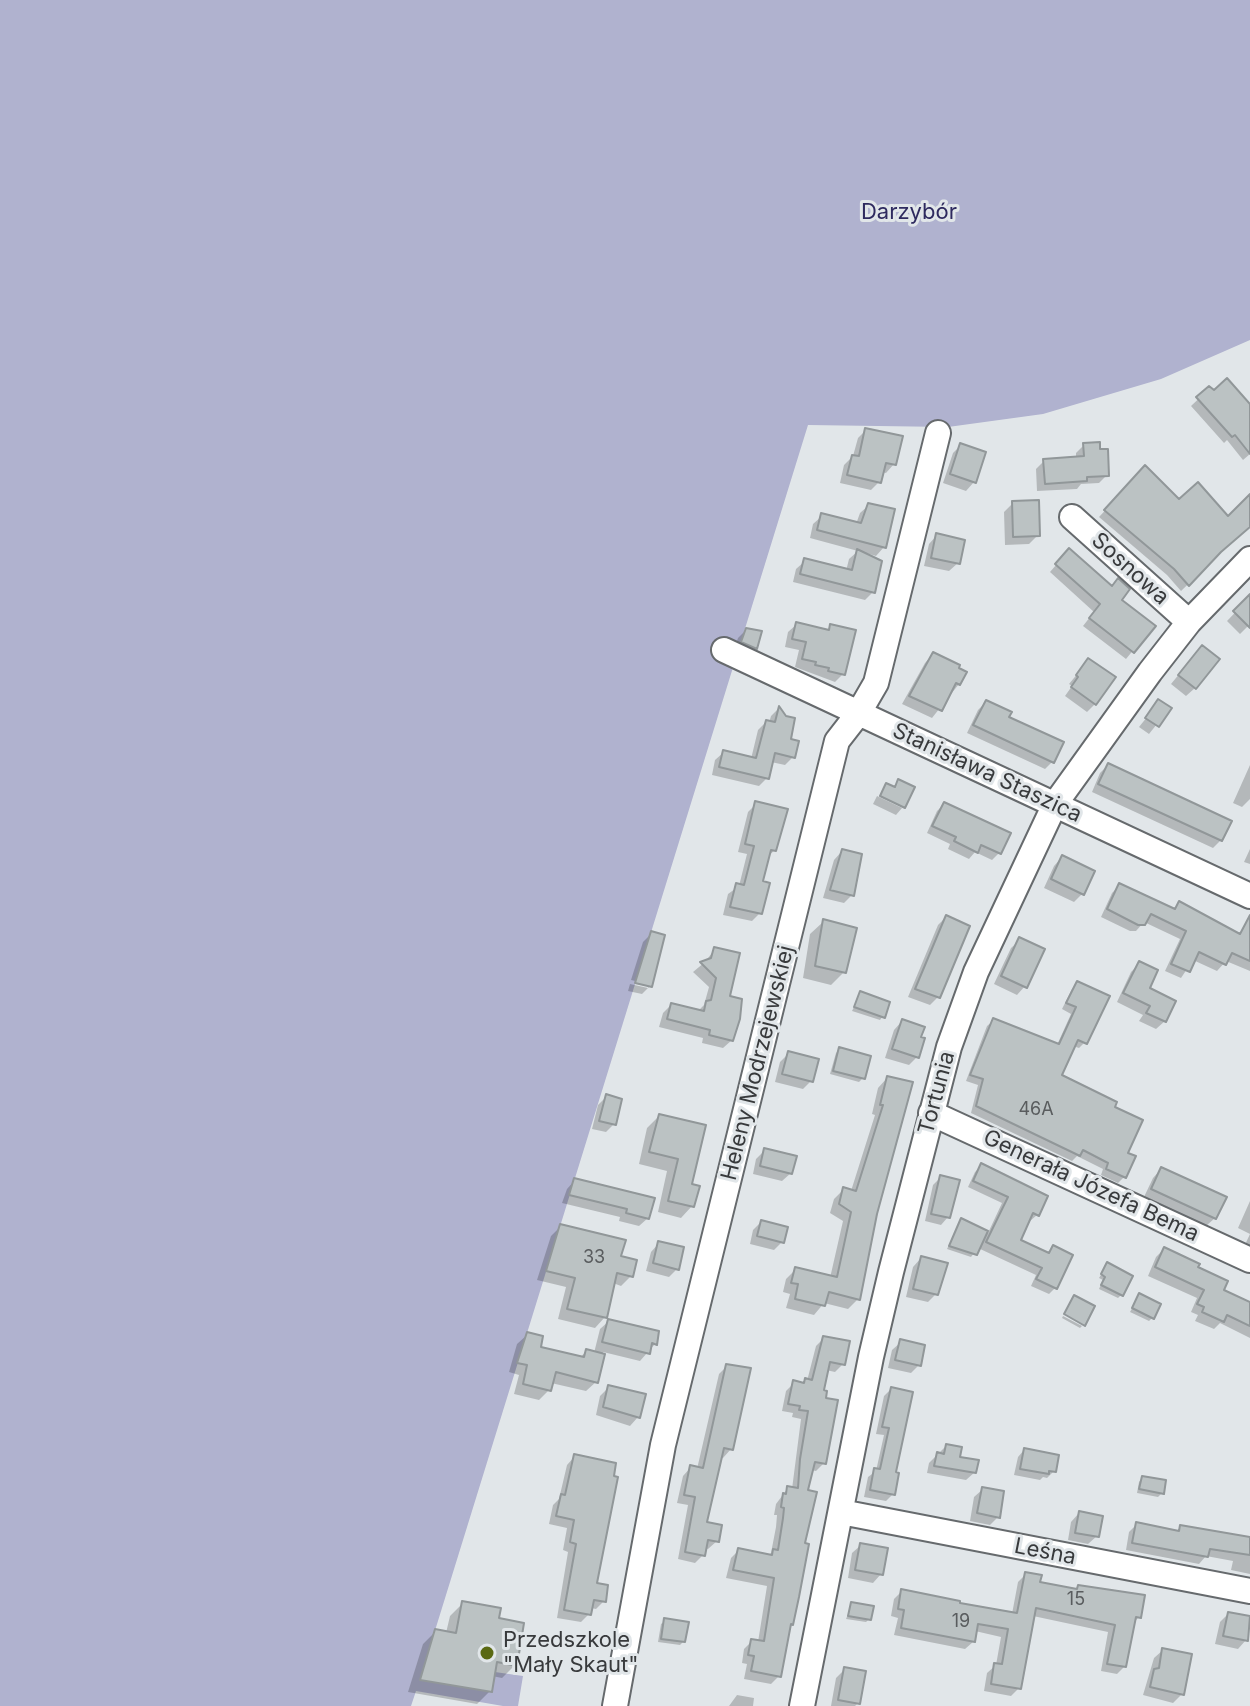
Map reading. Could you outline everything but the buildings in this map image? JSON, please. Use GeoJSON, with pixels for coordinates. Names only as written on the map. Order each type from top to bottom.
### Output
{"type":"FeatureCollection","features":[{"type":"Feature","properties":{"kind":"street","name":"Heleny Modrzejewskiej"},"geometry":{"type":"LineString","coordinates":[[615,1706],[663,1445],[837,741],[876,683],[938,433]]}},
{"type":"Feature","properties":{"kind":"street","name":"Sosnowa"},"geometry":{"type":"LineString","coordinates":[[1072,517],[1189,622]]}},
{"type":"Feature","properties":{"kind":"street","name":"Tortunia"},"geometry":{"type":"LineString","coordinates":[[802,1706],[874,1343],[949,1047],[976,972],[1055,804],[1189,622],[1250,559]]}},
{"type":"Feature","properties":{"kind":"street","name":"Stanisława Staszica"},"geometry":{"type":"LineString","coordinates":[[724,650],[1250,896]]}},
{"type":"Feature","properties":{"kind":"street","name":"Generała Józefa Bema"},"geometry":{"type":"LineString","coordinates":[[931,1113],[1250,1260]]}},
{"type":"Feature","properties":{"kind":"street","name":"Leśna"},"geometry":{"type":"LineString","coordinates":[[841,1512],[1250,1591]]}},
{"type":"Feature","properties":{"kind":"green space","name":"Darzybór"},"geometry":{"type":"Polygon","coordinates":[[[0,0],[1250,0],[1250,340],[1161,379],[1043,414],[948,427],[808,425],[420,1679],[491,1692],[495,1672],[523,1676],[518,1706],[416,1691],[411,1706],[0,1706],[0,0]]]}},
{"type":"Feature","properties":{"kind":"place","name":"Przedszkole \"Mały Skaut\""},"geometry":{"type":"Point","coordinates":[487,1653]}}]}
